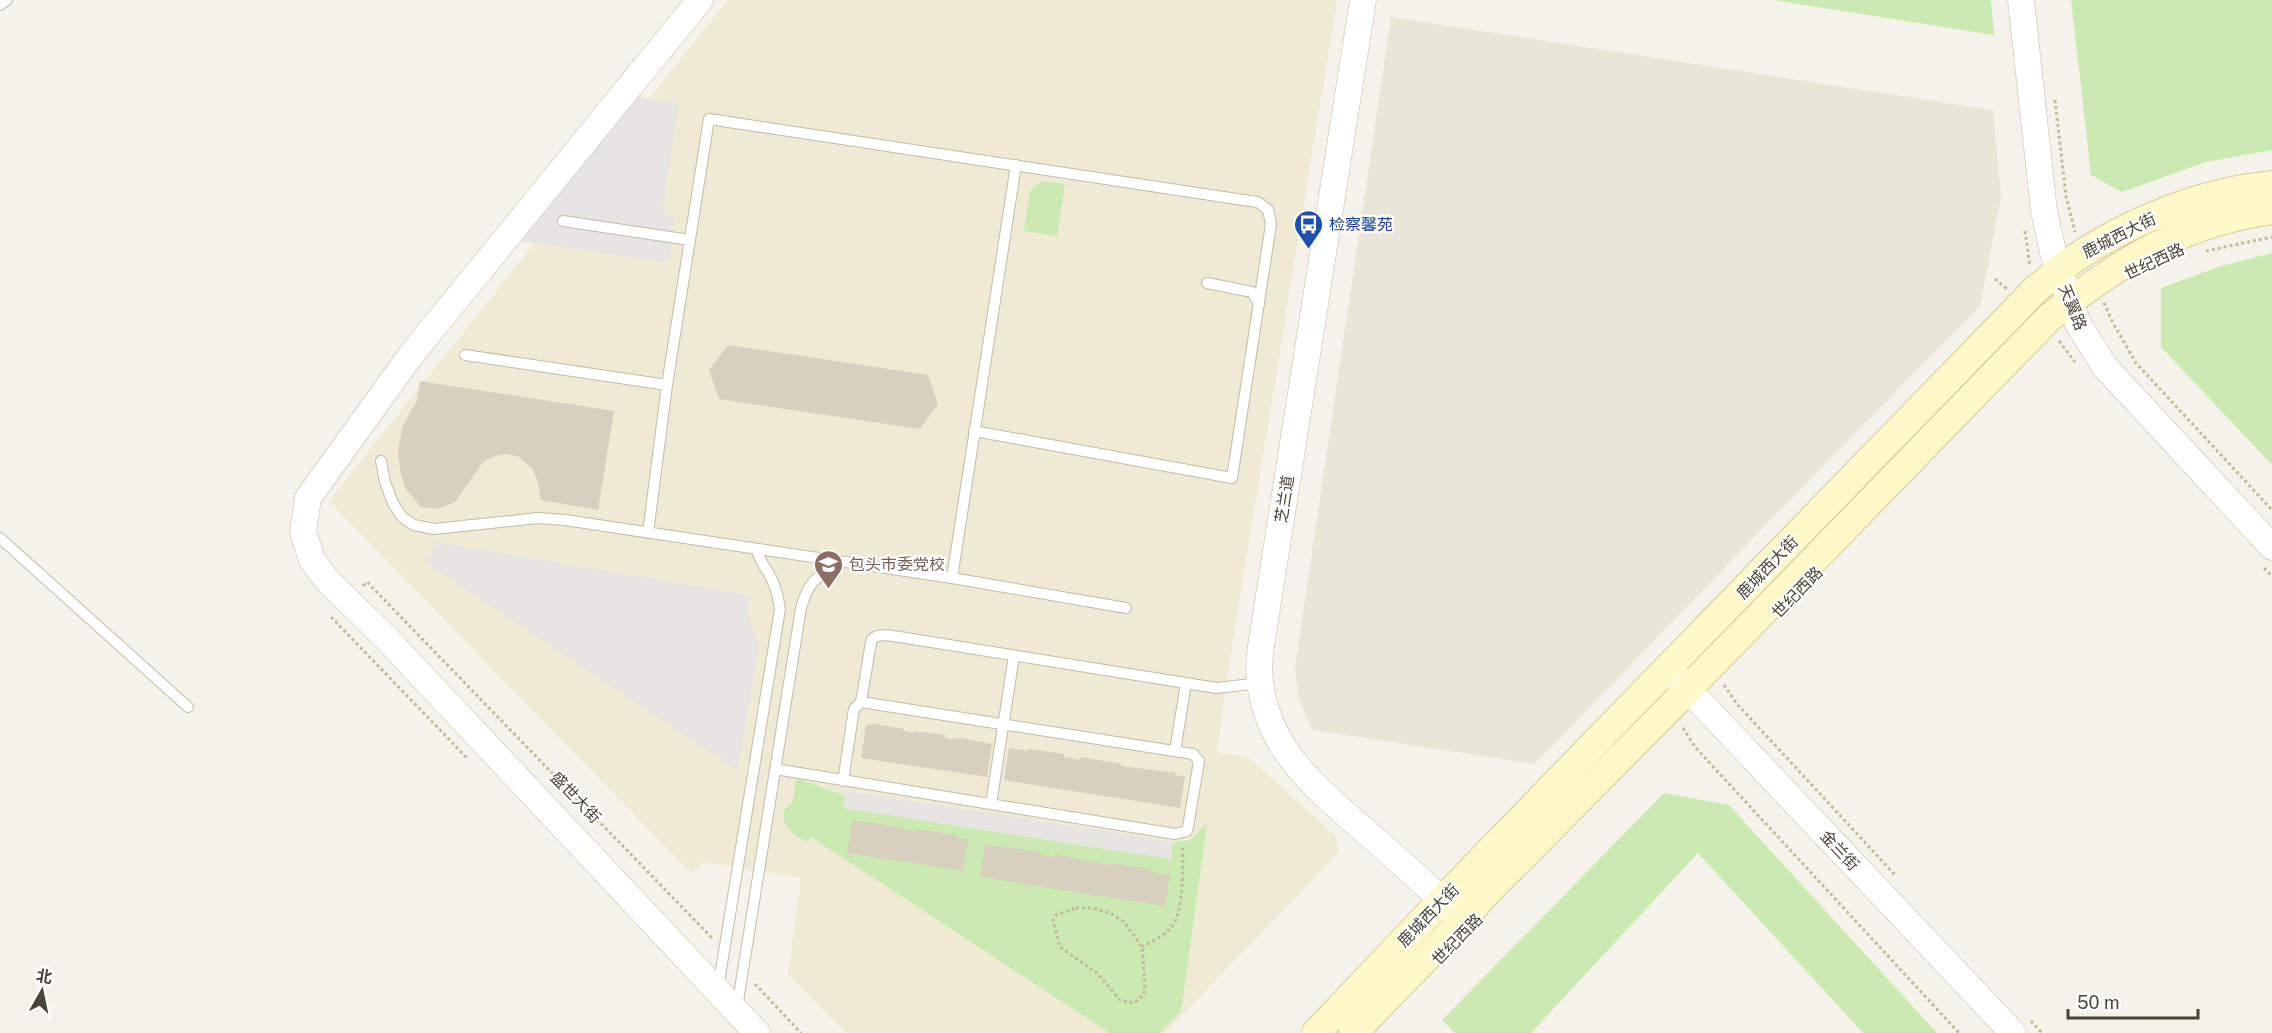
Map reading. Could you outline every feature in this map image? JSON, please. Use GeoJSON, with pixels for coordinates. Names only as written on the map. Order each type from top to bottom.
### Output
{"type":"FeatureCollection","features":[{"type":"Feature","properties":{"kind":"main road","name":"鹿城西大街"},"geometry":{"type":"LineString","coordinates":[[1316,1033],[1442,900],[2037,288],[2074,259],[2117,234],[2165,212],[2201,198],[2272,184]]}},
{"type":"Feature","properties":{"kind":"main road","name":"鹿城西大街"},"geometry":{"type":"LineString","coordinates":[[1363,1030],[1486,893],[1695,696],[2035,331],[2074,312],[2127,260],[2163,241],[2201,225],[2248,213],[2272,210]]}},
{"type":"Feature","properties":{"kind":"street","name":"盛世大街"},"geometry":{"type":"LineString","coordinates":[[700,0],[411,355],[308,498],[303,532],[312,560],[327,580],[388,640],[757,1033]]}},
{"type":"Feature","properties":{"kind":"street","name":"芝兰道"},"geometry":{"type":"LineString","coordinates":[[1363,0],[1267,608],[1260,657],[1260,683],[1263,701],[1274,732],[1287,754],[1310,782],[1442,900],[1462,921]]}},
{"type":"Feature","properties":{"kind":"street","name":"天翼路"},"geometry":{"type":"LineString","coordinates":[[2021,0],[2044,211],[2052,252],[2074,312],[2105,368],[2272,547]]}},
{"type":"Feature","properties":{"kind":"street","name":"金兰街"},"geometry":{"type":"LineString","coordinates":[[1668,668],[2019,1024]]}},
{"type":"Feature","properties":{"kind":"lane"},"geometry":{"type":"LineString","coordinates":[[0,5],[7,0]]}},
{"type":"Feature","properties":{"kind":"lane"},"geometry":{"type":"LineString","coordinates":[[648,533],[667,385],[709,119],[1250,201],[1268,210],[1271,224],[1232,478],[975,431]]}},
{"type":"Feature","properties":{"kind":"lane"},"geometry":{"type":"LineString","coordinates":[[952,578],[1016,165]]}},
{"type":"Feature","properties":{"kind":"lane"},"geometry":{"type":"LineString","coordinates":[[563,221],[690,240]]}},
{"type":"Feature","properties":{"kind":"lane"},"geometry":{"type":"LineString","coordinates":[[1207,283],[1252,292],[1259,304]]}},
{"type":"Feature","properties":{"kind":"lane"},"geometry":{"type":"LineString","coordinates":[[465,355],[667,385]]}},
{"type":"Feature","properties":{"kind":"lane"},"geometry":{"type":"LineString","coordinates":[[381,461],[385,482],[393,503],[402,517],[414,525],[434,529],[538,518],[565,520],[952,578],[1126,608]]}},
{"type":"Feature","properties":{"kind":"lane"},"geometry":{"type":"LineString","coordinates":[[0,538],[188,707]]}},
{"type":"Feature","properties":{"kind":"lane"},"geometry":{"type":"LineString","coordinates":[[717,992],[780,609],[776,587],[759,561],[757,549]]}},
{"type":"Feature","properties":{"kind":"lane"},"geometry":{"type":"LineString","coordinates":[[737,1012],[801,608],[810,583],[843,562]]}},
{"type":"Feature","properties":{"kind":"lane"},"geometry":{"type":"LineString","coordinates":[[861,702],[872,639],[877,636],[1217,688],[1260,683]]}},
{"type":"Feature","properties":{"kind":"lane"},"geometry":{"type":"LineString","coordinates":[[991,804],[1014,656]]}},
{"type":"Feature","properties":{"kind":"lane"},"geometry":{"type":"LineString","coordinates":[[1175,751],[1186,683]]}},
{"type":"Feature","properties":{"kind":"lane"},"geometry":{"type":"LineString","coordinates":[[775,770],[843,781],[991,804],[1175,834],[1184,833],[1188,827],[1199,761],[1193,754],[861,702],[856,704],[854,709],[843,781]]}},
{"type":"Feature","properties":{"kind":"path","name":"世纪西路"},"geometry":{"type":"LineString","coordinates":[[2197,254],[2272,237]]}},
{"type":"Feature","properties":{"kind":"path","name":"世纪西路"},"geometry":{"type":"LineString","coordinates":[[2054,346],[2074,312],[2110,298]]}},
{"type":"Feature","properties":{"kind":"path","name":"盛世大街"},"geometry":{"type":"LineString","coordinates":[[348,601],[368,582],[723,949]]}},
{"type":"Feature","properties":{"kind":"path"},"geometry":{"type":"LineString","coordinates":[[1695,696],[1724,684],[1730,678]]}},
{"type":"Feature","properties":{"kind":"path"},"geometry":{"type":"LineString","coordinates":[[1724,684],[1737,704],[1898,877]]}},
{"type":"Feature","properties":{"kind":"path"},"geometry":{"type":"LineString","coordinates":[[1675,733],[1681,726],[1695,747],[1959,1033]]}},
{"type":"Feature","properties":{"kind":"path"},"geometry":{"type":"LineString","coordinates":[[1142,947],[1169,930],[1175,921],[1180,898],[1184,833]]}},
{"type":"Feature","properties":{"kind":"path"},"geometry":{"type":"LineString","coordinates":[[1068,909],[1105,910],[1123,921],[1142,947],[1144,994],[1137,1001],[1120,1000],[1096,973],[1064,951],[1058,942],[1053,921],[1056,915],[1068,909]]}},
{"type":"Feature","properties":{"kind":"path"},"geometry":{"type":"LineString","coordinates":[[742,970],[801,1033]]}},
{"type":"Feature","properties":{"kind":"path"},"geometry":{"type":"LineString","coordinates":[[2019,1024],[2042,1033]]}},
{"type":"Feature","properties":{"kind":"shaded area","name":"包头市委党校"},"geometry":{"type":"Polygon","coordinates":[[[728,0],[1337,0],[1227,677],[1217,752],[1248,757],[1336,836],[1338,853],[1165,1033],[846,1033],[788,974],[801,878],[704,862],[691,873],[329,501],[728,0]]]}},
{"type":"Feature","properties":{"kind":"shaded area"},"geometry":{"type":"Polygon","coordinates":[[[1391,17],[1993,110],[2001,196],[1980,307],[1535,764],[1312,730],[1298,696],[1295,667],[1391,17]]]}},
{"type":"Feature","properties":{"kind":"shaded area"},"geometry":{"type":"Polygon","coordinates":[[[631,96],[679,102],[663,208],[670,216],[675,217],[668,263],[521,241],[631,96]]]}},
{"type":"Feature","properties":{"kind":"shaded area"},"geometry":{"type":"Polygon","coordinates":[[[437,542],[750,595],[747,614],[759,646],[738,770],[426,563],[437,542]]]}},
{"type":"Feature","properties":{"kind":"shaded area"},"geometry":{"type":"Polygon","coordinates":[[[846,791],[1173,842],[1171,859],[843,808],[846,791]]]}},
{"type":"Feature","properties":{"kind":"green space"},"geometry":{"type":"Polygon","coordinates":[[[1773,0],[1991,0],[1994,35],[1773,0]]]}},
{"type":"Feature","properties":{"kind":"green space"},"geometry":{"type":"Polygon","coordinates":[[[2071,0],[2272,0],[2272,150],[2206,162],[2122,192],[2091,175],[2071,0]]]}},
{"type":"Feature","properties":{"kind":"green space"},"geometry":{"type":"Polygon","coordinates":[[[1043,181],[1065,184],[1057,236],[1024,231],[1030,191],[1043,181]]]}},
{"type":"Feature","properties":{"kind":"green space"},"geometry":{"type":"Polygon","coordinates":[[[2272,253],[2272,465],[2161,347],[2161,288],[2218,267],[2272,253]]]}},
{"type":"Feature","properties":{"kind":"green space"},"geometry":{"type":"Polygon","coordinates":[[[796,778],[845,796],[844,808],[1170,859],[1173,842],[1190,840],[1207,824],[1181,1011],[1160,1033],[1110,1033],[811,837],[807,842],[793,833],[785,821],[784,810],[793,803],[796,778]]]}},
{"type":"Feature","properties":{"kind":"green space"},"geometry":{"type":"Polygon","coordinates":[[[1664,793],[1729,805],[1937,1033],[1863,1033],[1698,853],[1531,1033],[1455,1033],[1442,1020],[1664,793]]]}},
{"type":"Feature","properties":{"kind":"building"},"geometry":{"type":"Polygon","coordinates":[[[728,345],[928,375],[938,404],[920,429],[719,399],[709,370],[728,345]]]}},
{"type":"Feature","properties":{"kind":"building"},"geometry":{"type":"Polygon","coordinates":[[[420,381],[614,411],[598,510],[541,500],[537,479],[532,468],[519,457],[507,454],[484,461],[455,502],[438,509],[421,507],[406,489],[400,471],[398,450],[403,425],[417,401],[420,381]]]}},
{"type":"Feature","properties":{"kind":"building"},"geometry":{"type":"Polygon","coordinates":[[[874,724],[914,733],[914,731],[945,735],[945,738],[955,739],[955,737],[992,744],[987,777],[861,758],[866,725],[874,724]]]}},
{"type":"Feature","properties":{"kind":"building"},"geometry":{"type":"Polygon","coordinates":[[[1009,748],[1064,754],[1064,757],[1079,760],[1080,757],[1121,764],[1121,766],[1176,773],[1175,775],[1185,777],[1180,808],[1004,780],[1009,748]]]}},
{"type":"Feature","properties":{"kind":"building"},"geometry":{"type":"Polygon","coordinates":[[[852,820],[916,831],[916,829],[958,835],[958,838],[968,839],[963,871],[847,853],[852,820]]]}},
{"type":"Feature","properties":{"kind":"building"},"geometry":{"type":"Polygon","coordinates":[[[985,845],[1040,851],[1039,854],[1055,857],[1055,854],[1110,865],[1110,863],[1152,869],[1151,872],[1170,875],[1165,906],[980,877],[985,845]]]}},
{"type":"Feature","properties":{"kind":"place","name":"检察馨苑"},"geometry":{"type":"Point","coordinates":[1308,250]}},
{"type":"Feature","properties":{"kind":"place","name":"包头市委党校"},"geometry":{"type":"Point","coordinates":[828,590]}}]}
